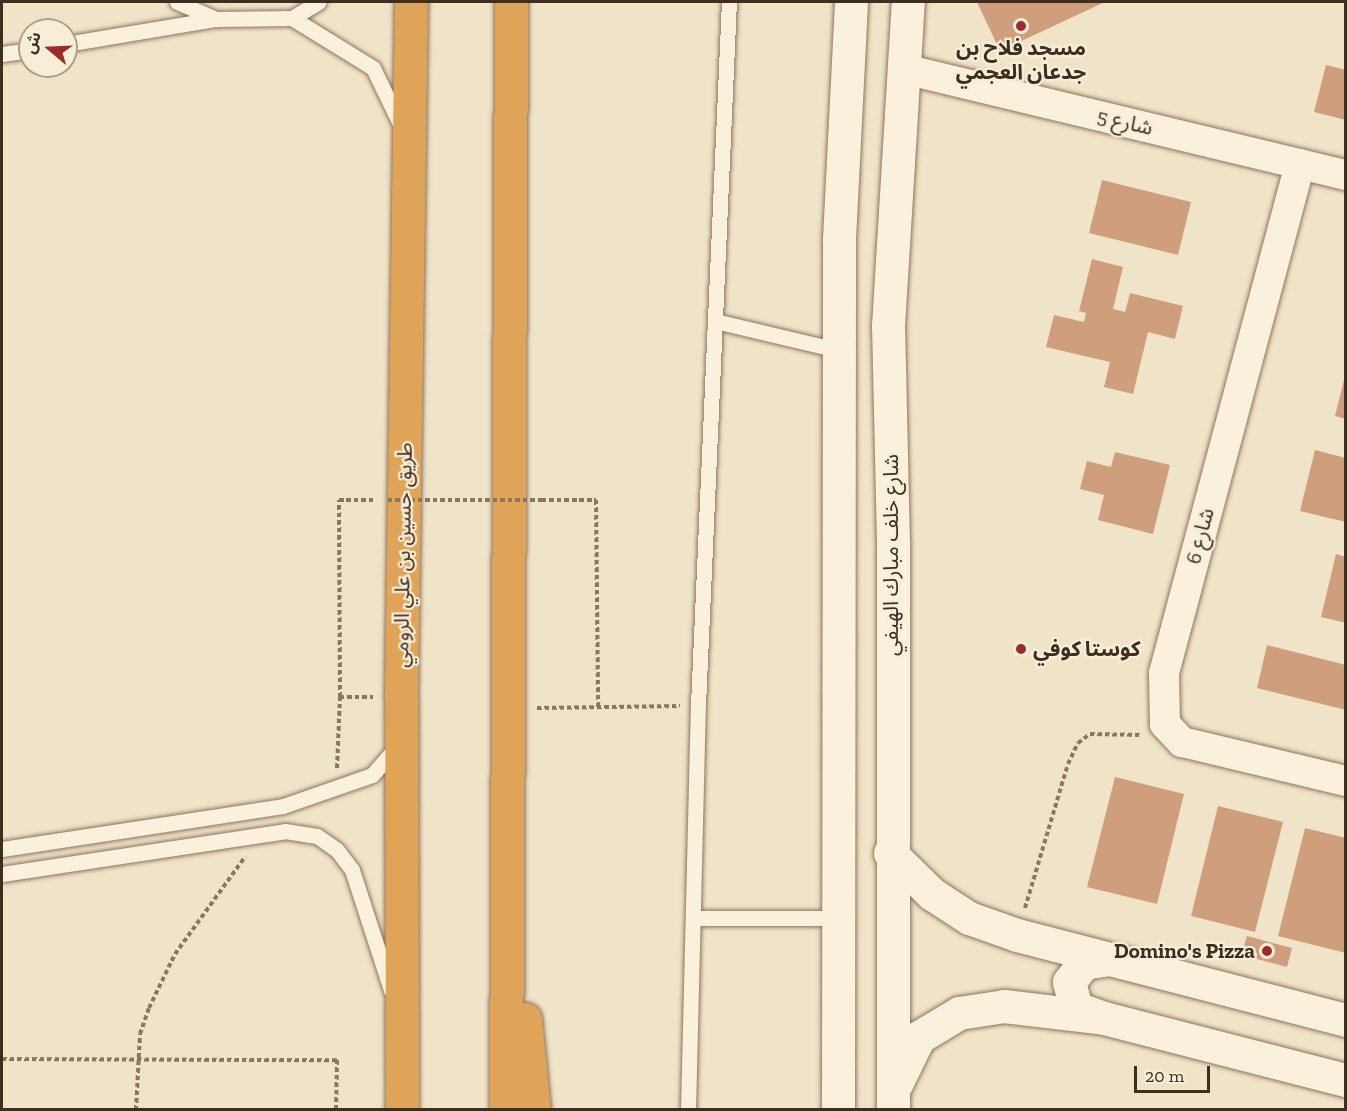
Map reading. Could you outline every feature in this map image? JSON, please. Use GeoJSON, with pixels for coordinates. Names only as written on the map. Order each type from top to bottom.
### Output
{"type":"FeatureCollection","features":[{"type":"Feature","properties":{"kind":"highway","name":"طريق حسين بن علي الرومي"},"geometry":{"type":"LineString","coordinates":[[402,1110],[407,139],[411,2]]}},
{"type":"Feature","properties":{"kind":"highway"},"geometry":{"type":"LineString","coordinates":[[506,1110],[511,2]]}},
{"type":"Feature","properties":{"kind":"highway"},"geometry":{"type":"LineString","coordinates":[[507,842],[534,1110]]}},
{"type":"Feature","properties":{"kind":"street"},"geometry":{"type":"LineString","coordinates":[[838,1110],[841,918],[838,350],[843,109],[851,2]]}},
{"type":"Feature","properties":{"kind":"street","name":"شارع خلف مبارك الهيفي"},"geometry":{"type":"LineString","coordinates":[[893,1099],[890,853],[892,466],[888,326],[908,2]]}},
{"type":"Feature","properties":{"kind":"street","name":"شارع 5"},"geometry":{"type":"LineString","coordinates":[[904,69],[1346,175]]}},
{"type":"Feature","properties":{"kind":"street","name":"شارع 6"},"geometry":{"type":"LineString","coordinates":[[1165,724],[1164,673],[1300,164]]}},
{"type":"Feature","properties":{"kind":"street"},"geometry":{"type":"LineString","coordinates":[[840,473],[863,487],[876,485],[892,466]]}},
{"type":"Feature","properties":{"kind":"street"},"geometry":{"type":"LineString","coordinates":[[840,550],[843,538],[863,525],[886,533],[892,543]]}},
{"type":"Feature","properties":{"kind":"street"},"geometry":{"type":"LineString","coordinates":[[1165,724],[1182,742],[1346,781]]}},
{"type":"Feature","properties":{"kind":"street"},"geometry":{"type":"LineString","coordinates":[[890,853],[932,894],[969,918],[1017,935],[1346,1020]]}},
{"type":"Feature","properties":{"kind":"street"},"geometry":{"type":"LineString","coordinates":[[1108,958],[1084,963],[1069,982],[1076,1008],[1104,1018],[1346,1080]]}},
{"type":"Feature","properties":{"kind":"street"},"geometry":{"type":"LineString","coordinates":[[893,1099],[919,1037],[959,1013],[1004,1006],[1104,1018]]}},
{"type":"Feature","properties":{"kind":"lane"},"geometry":{"type":"LineString","coordinates":[[177,2],[216,19]]}},
{"type":"Feature","properties":{"kind":"lane"},"geometry":{"type":"LineString","coordinates":[[205,2],[216,19]]}},
{"type":"Feature","properties":{"kind":"lane"},"geometry":{"type":"LineString","coordinates":[[78,42],[216,19],[292,18],[319,2]]}},
{"type":"Feature","properties":{"kind":"lane"},"geometry":{"type":"LineString","coordinates":[[688,1110],[698,705],[729,2]]}},
{"type":"Feature","properties":{"kind":"lane"},"geometry":{"type":"LineString","coordinates":[[292,18],[373,68],[407,139]]}},
{"type":"Feature","properties":{"kind":"lane"},"geometry":{"type":"LineString","coordinates":[[2,54],[18,52]]}},
{"type":"Feature","properties":{"kind":"lane"},"geometry":{"type":"LineString","coordinates":[[715,321],[838,350]]}},
{"type":"Feature","properties":{"kind":"lane"},"geometry":{"type":"LineString","coordinates":[[2,849],[283,806],[372,775],[403,738]]}},
{"type":"Feature","properties":{"kind":"lane"},"geometry":{"type":"LineString","coordinates":[[2,874],[260,834],[285,831],[317,836],[337,850],[351,870],[402,1024]]}},
{"type":"Feature","properties":{"kind":"lane"},"geometry":{"type":"LineString","coordinates":[[693,918],[841,918]]}},
{"type":"Feature","properties":{"kind":"path"},"geometry":{"type":"LineString","coordinates":[[336,789],[340,697],[339,500],[596,500],[598,708]]}},
{"type":"Feature","properties":{"kind":"path"},"geometry":{"type":"LineString","coordinates":[[509,709],[698,705]]}},
{"type":"Feature","properties":{"kind":"path"},"geometry":{"type":"LineString","coordinates":[[1017,935],[1068,764],[1078,743],[1090,734],[1142,735],[1165,724]]}},
{"type":"Feature","properties":{"kind":"path"},"geometry":{"type":"LineString","coordinates":[[136,1110],[140,1034],[160,982],[260,834]]}},
{"type":"Feature","properties":{"kind":"path"},"geometry":{"type":"LineString","coordinates":[[2,1059],[337,1060],[336,1110]]}},
{"type":"Feature","properties":{"kind":"building","name":"مسجد فلاح بن جدعان العجمي"},"geometry":{"type":"Polygon","coordinates":[[[977,2],[1105,2],[1000,51],[977,2]]]}},
{"type":"Feature","properties":{"kind":"building"},"geometry":{"type":"Polygon","coordinates":[[[1326,65],[1346,70],[1346,120],[1314,112],[1326,65]]]}},
{"type":"Feature","properties":{"kind":"building"},"geometry":{"type":"Polygon","coordinates":[[[1102,180],[1191,202],[1178,255],[1089,233],[1102,180]]]}},
{"type":"Feature","properties":{"kind":"building"},"geometry":{"type":"Polygon","coordinates":[[[1092,259],[1123,267],[1113,309],[1125,312],[1130,293],[1183,306],[1175,339],[1148,332],[1133,394],[1104,387],[1110,362],[1046,347],[1054,315],[1084,322],[1086,313],[1079,311],[1092,259]]]}},
{"type":"Feature","properties":{"kind":"building"},"geometry":{"type":"Polygon","coordinates":[[[1346,376],[1346,419],[1335,416],[1346,376]]]}},
{"type":"Feature","properties":{"kind":"building"},"geometry":{"type":"Polygon","coordinates":[[[1315,450],[1346,458],[1346,522],[1300,511],[1315,450]]]}},
{"type":"Feature","properties":{"kind":"building"},"geometry":{"type":"Polygon","coordinates":[[[1115,452],[1170,465],[1153,534],[1098,520],[1104,495],[1080,489],[1087,461],[1111,467],[1115,452]]]}},
{"type":"Feature","properties":{"kind":"building"},"geometry":{"type":"Polygon","coordinates":[[[1336,554],[1346,557],[1346,623],[1321,617],[1336,554]]]}},
{"type":"Feature","properties":{"kind":"building"},"geometry":{"type":"Polygon","coordinates":[[[1267,645],[1346,665],[1346,710],[1257,688],[1267,645]]]}},
{"type":"Feature","properties":{"kind":"building"},"geometry":{"type":"Polygon","coordinates":[[[1115,777],[1184,794],[1157,904],[1087,887],[1115,777]]]}},
{"type":"Feature","properties":{"kind":"building"},"geometry":{"type":"Polygon","coordinates":[[[1218,806],[1283,822],[1255,932],[1191,916],[1218,806]]]}},
{"type":"Feature","properties":{"kind":"building"},"geometry":{"type":"Polygon","coordinates":[[[1305,828],[1346,838],[1346,953],[1278,936],[1305,828]]]}},
{"type":"Feature","properties":{"kind":"building","name":"Domino's Pizza"},"geometry":{"type":"Polygon","coordinates":[[[1247,936],[1292,948],[1287,967],[1241,955],[1247,936]]]}},
{"type":"Feature","properties":{"kind":"place","name":"مسجد فلاح بن جدعان العجمي"},"geometry":{"type":"Point","coordinates":[1021,26]}},
{"type":"Feature","properties":{"kind":"place","name":"كوستا كوفي"},"geometry":{"type":"Point","coordinates":[1021,649]}},
{"type":"Feature","properties":{"kind":"place","name":"Domino's Pizza"},"geometry":{"type":"Point","coordinates":[1267,951]}}]}
